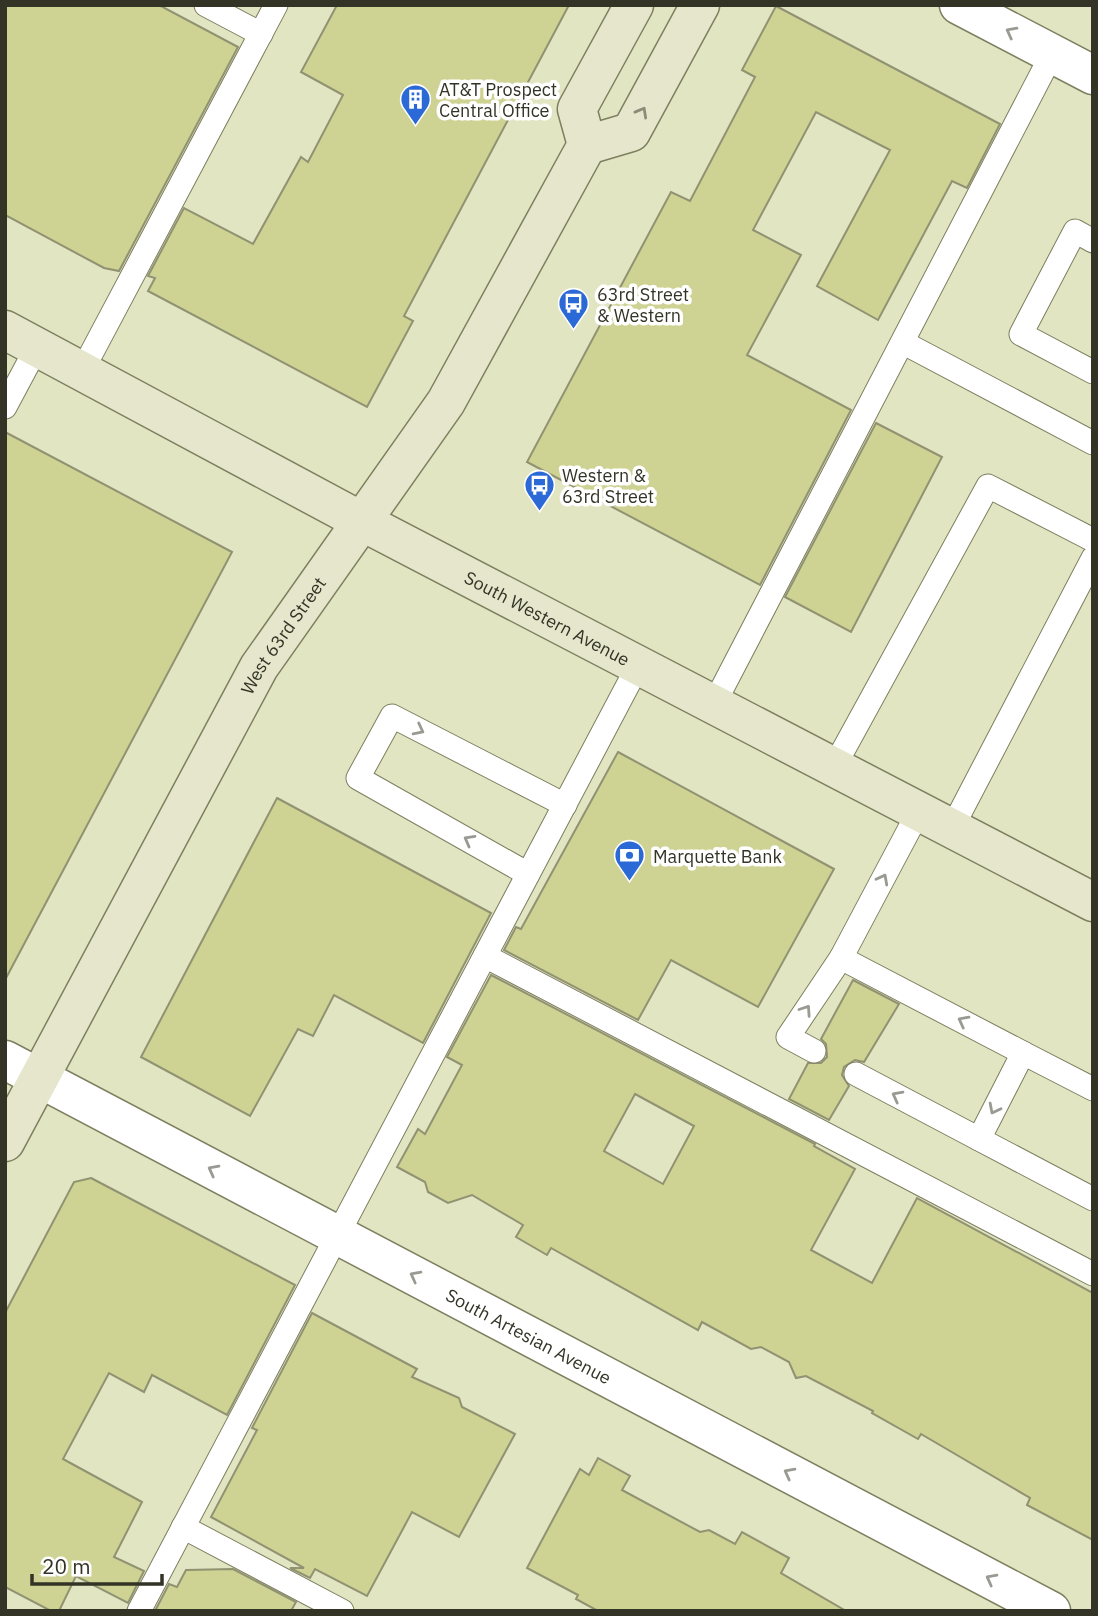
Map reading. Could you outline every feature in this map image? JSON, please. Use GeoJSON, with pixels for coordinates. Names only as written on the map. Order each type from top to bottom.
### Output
{"type":"FeatureCollection","features":[{"type":"Feature","properties":{"kind":"main road"},"geometry":{"type":"LineString","coordinates":[[634,5],[577,109],[587,145],[631,131],[700,5]]}},
{"type":"Feature","properties":{"kind":"main road","name":"West 63rd Street"},"geometry":{"type":"LineString","coordinates":[[5,1142],[259,667],[446,402],[587,145]]}},
{"type":"Feature","properties":{"kind":"main road","name":"South Western Avenue"},"geometry":{"type":"LineString","coordinates":[[21,338],[361,521],[1093,902]]}},
{"type":"Feature","properties":{"kind":"street"},"geometry":{"type":"LineString","coordinates":[[960,5],[1093,75]]}},
{"type":"Feature","properties":{"kind":"street","name":"South Artesian Avenue"},"geometry":{"type":"LineString","coordinates":[[5,1060],[1051,1611]]}},
{"type":"Feature","properties":{"kind":"lane"},"geometry":{"type":"LineString","coordinates":[[206,5],[261,34]]}},
{"type":"Feature","properties":{"kind":"lane"},"geometry":{"type":"LineString","coordinates":[[82,371],[276,5]]}},
{"type":"Feature","properties":{"kind":"lane"},"geometry":{"type":"LineString","coordinates":[[714,704],[1052,54]]}},
{"type":"Feature","properties":{"kind":"lane"},"geometry":{"type":"LineString","coordinates":[[1093,241],[1074,231],[1021,334],[1093,372]]}},
{"type":"Feature","properties":{"kind":"lane"},"geometry":{"type":"LineString","coordinates":[[5,407],[21,338]]}},
{"type":"Feature","properties":{"kind":"lane"},"geometry":{"type":"LineString","coordinates":[[904,343],[1093,443]]}},
{"type":"Feature","properties":{"kind":"lane"},"geometry":{"type":"LineString","coordinates":[[834,767],[988,486],[1093,540]]}},
{"type":"Feature","properties":{"kind":"lane"},"geometry":{"type":"LineString","coordinates":[[814,1051],[788,1037],[936,820],[1093,558]]}},
{"type":"Feature","properties":{"kind":"lane"},"geometry":{"type":"LineString","coordinates":[[139,1611],[639,664]]}},
{"type":"Feature","properties":{"kind":"lane"},"geometry":{"type":"LineString","coordinates":[[528,874],[358,778],[392,716],[565,805]]}},
{"type":"Feature","properties":{"kind":"lane"},"geometry":{"type":"LineString","coordinates":[[485,956],[1093,1274]]}},
{"type":"Feature","properties":{"kind":"lane"},"geometry":{"type":"LineString","coordinates":[[841,958],[1093,1089]]}},
{"type":"Feature","properties":{"kind":"lane"},"geometry":{"type":"LineString","coordinates":[[979,1139],[1023,1053]]}},
{"type":"Feature","properties":{"kind":"lane"},"geometry":{"type":"LineString","coordinates":[[856,1074],[1093,1199]]}},
{"type":"Feature","properties":{"kind":"lane"},"geometry":{"type":"LineString","coordinates":[[183,1527],[342,1611]]}},
{"type":"Feature","properties":{"kind":"building"},"geometry":{"type":"Polygon","coordinates":[[[5,5],[159,5],[238,47],[119,271],[104,268],[5,215],[5,5]]]}},
{"type":"Feature","properties":{"kind":"building","name":"AT&T Prospect Central Office"},"geometry":{"type":"Polygon","coordinates":[[[337,5],[569,5],[404,316],[413,321],[367,407],[148,291],[155,278],[148,276],[184,208],[253,244],[301,157],[308,162],[343,95],[301,72],[337,5]]]}},
{"type":"Feature","properties":{"kind":"building"},"geometry":{"type":"Polygon","coordinates":[[[776,6],[1000,124],[967,188],[952,181],[878,320],[817,286],[890,150],[816,112],[753,230],[801,255],[747,355],[851,410],[760,585],[527,462],[671,192],[690,201],[755,77],[742,70],[776,6]]]}},
{"type":"Feature","properties":{"kind":"building"},"geometry":{"type":"Polygon","coordinates":[[[876,423],[942,457],[851,632],[785,597],[876,423]]]}},
{"type":"Feature","properties":{"kind":"building"},"geometry":{"type":"Polygon","coordinates":[[[5,432],[232,552],[5,980],[5,432]]]}},
{"type":"Feature","properties":{"kind":"building","name":"Marquette Bank"},"geometry":{"type":"Polygon","coordinates":[[[618,752],[834,869],[758,1007],[671,960],[638,1020],[504,950],[516,927],[521,929],[618,752]]]}},
{"type":"Feature","properties":{"kind":"building"},"geometry":{"type":"Polygon","coordinates":[[[277,798],[491,913],[423,1043],[334,995],[313,1036],[298,1029],[250,1116],[141,1057],[277,798]]]}},
{"type":"Feature","properties":{"kind":"building"},"geometry":{"type":"Polygon","coordinates":[[[491,975],[815,1144],[814,1146],[855,1169],[811,1250],[872,1283],[917,1198],[1093,1293],[1093,1540],[1027,1505],[1030,1498],[921,1434],[918,1439],[872,1413],[873,1411],[806,1376],[796,1378],[789,1362],[761,1347],[751,1349],[702,1322],[698,1330],[551,1248],[547,1255],[516,1237],[523,1225],[472,1195],[448,1203],[428,1192],[425,1182],[397,1167],[418,1129],[425,1134],[462,1065],[447,1057],[491,975]],[[635,1094],[604,1151],[663,1184],[694,1126],[635,1094]]]}},
{"type":"Feature","properties":{"kind":"building"},"geometry":{"type":"Polygon","coordinates":[[[853,980],[899,1004],[864,1062],[855,1060],[844,1067],[842,1075],[849,1086],[829,1120],[789,1099],[808,1063],[821,1063],[827,1057],[826,1044],[821,1039],[853,980]]]}},
{"type":"Feature","properties":{"kind":"building"},"geometry":{"type":"Polygon","coordinates":[[[91,1178],[295,1285],[227,1415],[152,1375],[144,1392],[109,1373],[63,1459],[142,1502],[114,1557],[144,1571],[128,1603],[76,1576],[59,1611],[51,1611],[5,1587],[5,1313],[74,1182],[91,1178]]]}},
{"type":"Feature","properties":{"kind":"building"},"geometry":{"type":"Polygon","coordinates":[[[312,1313],[417,1369],[412,1377],[459,1398],[462,1407],[515,1434],[459,1537],[412,1512],[367,1596],[315,1569],[310,1578],[290,1568],[304,1568],[211,1517],[257,1430],[252,1428],[312,1313]]]}},
{"type":"Feature","properties":{"kind":"building"},"geometry":{"type":"Polygon","coordinates":[[[598,1458],[630,1476],[622,1490],[700,1532],[709,1530],[735,1544],[742,1532],[789,1558],[781,1573],[846,1611],[598,1611],[576,1599],[578,1595],[527,1568],[580,1469],[589,1475],[598,1458]]]}},
{"type":"Feature","properties":{"kind":"building"},"geometry":{"type":"Polygon","coordinates":[[[233,1569],[296,1602],[291,1611],[155,1611],[169,1584],[177,1587],[186,1570],[233,1569]]]}},
{"type":"Feature","properties":{"kind":"place","name":"AT&T Prospect Central Office"},"geometry":{"type":"Point","coordinates":[416,126]}},
{"type":"Feature","properties":{"kind":"place","name":"63rd Street & Western"},"geometry":{"type":"Point","coordinates":[574,331]}},
{"type":"Feature","properties":{"kind":"place","name":"Western & 63rd Street"},"geometry":{"type":"Point","coordinates":[539,512]}},
{"type":"Feature","properties":{"kind":"place","name":"Marquette Bank"},"geometry":{"type":"Point","coordinates":[630,883]}}]}
